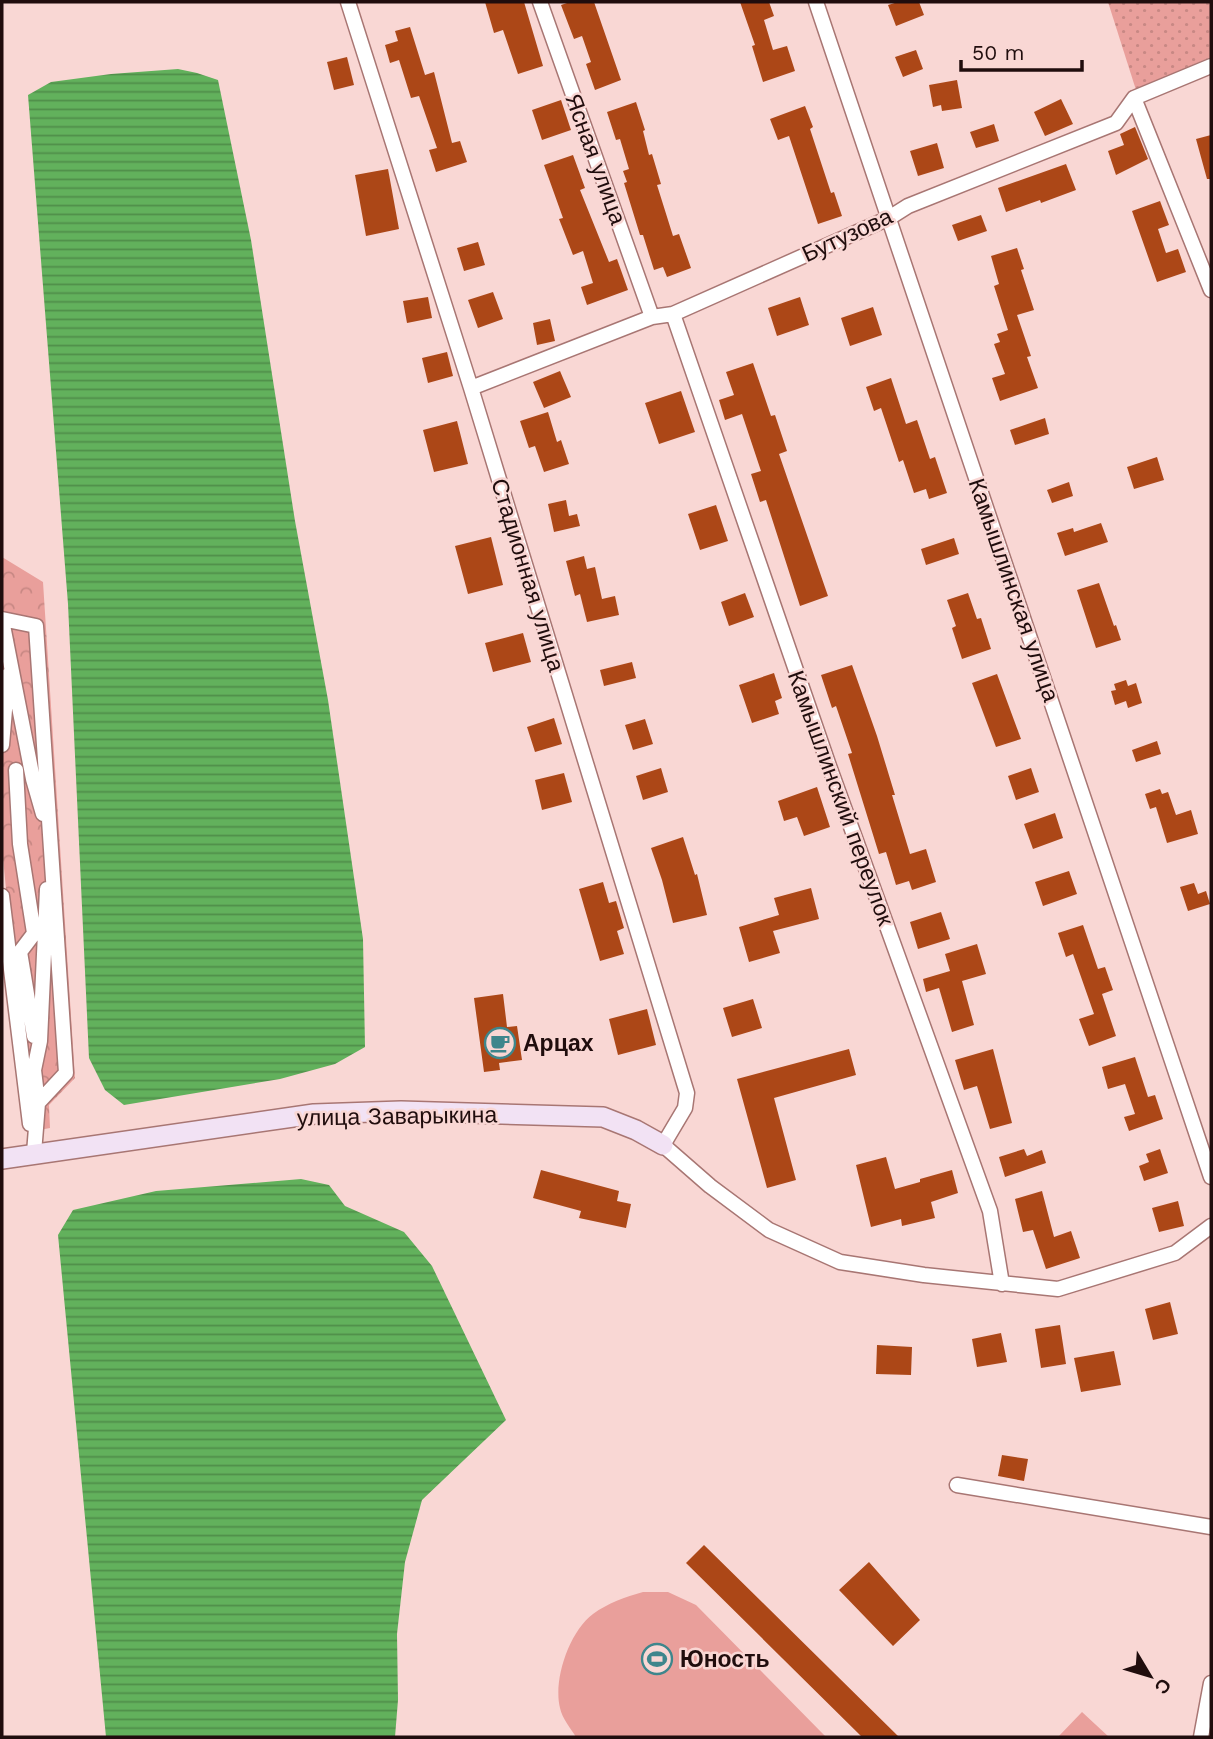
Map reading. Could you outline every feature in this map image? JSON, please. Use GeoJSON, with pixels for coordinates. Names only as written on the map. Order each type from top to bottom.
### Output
{"type":"FeatureCollection","features":[{"type":"Feature","properties":{"kind":"street","name":"Стадионная улица"},"geometry":{"type":"LineString","coordinates":[[348,2],[471,388],[687,1093],[685,1108],[663,1145]]}},
{"type":"Feature","properties":{"kind":"street","name":"Ясная улица"},"geometry":{"type":"LineString","coordinates":[[540,2],[652,317]]}},
{"type":"Feature","properties":{"kind":"street","name":"Камышлинская улица"},"geometry":{"type":"LineString","coordinates":[[816,2],[1211,1177]]}},
{"type":"Feature","properties":{"kind":"street","name":"Бутузова"},"geometry":{"type":"LineString","coordinates":[[471,388],[652,317],[673,314],[889,218],[908,205],[1115,123],[1134,98],[1211,66]]}},
{"type":"Feature","properties":{"kind":"street"},"geometry":{"type":"LineString","coordinates":[[1134,98],[1211,290]]}},
{"type":"Feature","properties":{"kind":"street","name":"Камышлинский переулок"},"geometry":{"type":"LineString","coordinates":[[673,314],[829,766],[990,1211],[1002,1284]]}},
{"type":"Feature","properties":{"kind":"street"},"geometry":{"type":"LineString","coordinates":[[34,1153],[38,1103],[34,1070],[38,1057],[44,920],[51,841],[33,779],[2,620],[36,626],[51,841],[66,1073],[38,1103]]}},
{"type":"Feature","properties":{"kind":"street"},"geometry":{"type":"LineString","coordinates":[[2,745],[10,656]]}},
{"type":"Feature","properties":{"kind":"street"},"geometry":{"type":"LineString","coordinates":[[2,761],[33,779]]}},
{"type":"Feature","properties":{"kind":"street"},"geometry":{"type":"LineString","coordinates":[[16,770],[20,844],[34,933]]}},
{"type":"Feature","properties":{"kind":"street"},"geometry":{"type":"LineString","coordinates":[[2,896],[34,1153]]}},
{"type":"Feature","properties":{"kind":"street"},"geometry":{"type":"LineString","coordinates":[[38,1057],[20,952],[44,920]]}},
{"type":"Feature","properties":{"kind":"street","name":"улица Заварыкина"},"geometry":{"type":"LineString","coordinates":[[2,1159],[314,1114],[401,1111],[603,1117],[636,1130],[663,1145]]}},
{"type":"Feature","properties":{"kind":"street"},"geometry":{"type":"LineString","coordinates":[[663,1145],[709,1186],[769,1230],[840,1262],[1058,1289],[1175,1253],[1211,1227]]}},
{"type":"Feature","properties":{"kind":"street"},"geometry":{"type":"LineString","coordinates":[[957,1485],[1211,1527]]}},
{"type":"Feature","properties":{"kind":"street"},"geometry":{"type":"LineString","coordinates":[[1200,1737],[1211,1683]]}},
{"type":"Feature","properties":{"kind":"green space"},"geometry":{"type":"Polygon","coordinates":[[[1108,2],[1211,2],[1211,57],[1136,90],[1108,2]]]}},
{"type":"Feature","properties":{"kind":"green space"},"geometry":{"type":"Polygon","coordinates":[[[2,557],[43,582],[75,1078],[49,1105],[50,1128],[29,1132],[2,847],[2,557]]]}},
{"type":"Feature","properties":{"kind":"green space","name":"Юность"},"geometry":{"type":"Polygon","coordinates":[[[643,1592],[668,1592],[696,1605],[826,1737],[576,1737],[563,1716],[558,1697],[561,1671],[570,1644],[584,1622],[593,1614],[617,1601],[643,1592]]]}},
{"type":"Feature","properties":{"kind":"green space"},"geometry":{"type":"Polygon","coordinates":[[[1082,1712],[1109,1737],[1058,1737],[1082,1712]]]}},
{"type":"Feature","properties":{"kind":"shaded area"},"geometry":{"type":"Polygon","coordinates":[[[178,69],[218,80],[251,240],[295,521],[328,700],[363,939],[365,1047],[335,1064],[280,1079],[124,1105],[105,1090],[89,1058],[68,604],[28,95],[51,82],[178,69]]]}},
{"type":"Feature","properties":{"kind":"shaded area"},"geometry":{"type":"Polygon","coordinates":[[[301,1179],[329,1185],[345,1206],[404,1232],[432,1266],[506,1420],[422,1500],[405,1562],[397,1634],[398,1700],[395,1737],[106,1737],[58,1235],[73,1210],[156,1191],[301,1179]]]}},
{"type":"Feature","properties":{"kind":"building"},"geometry":{"type":"Polygon","coordinates":[[[485,2],[524,2],[543,66],[518,74],[503,30],[494,33],[485,2]]]}},
{"type":"Feature","properties":{"kind":"building"},"geometry":{"type":"Polygon","coordinates":[[[570,2],[594,2],[621,80],[595,90],[586,64],[591,62],[582,36],[574,39],[561,5],[570,2]]]}},
{"type":"Feature","properties":{"kind":"building"},"geometry":{"type":"Polygon","coordinates":[[[740,2],[769,2],[774,16],[764,20],[773,50],[787,46],[795,71],[763,82],[752,46],[755,45],[740,2]]]}},
{"type":"Feature","properties":{"kind":"building"},"geometry":{"type":"Polygon","coordinates":[[[919,2],[924,15],[896,26],[888,5],[919,2]]]}},
{"type":"Feature","properties":{"kind":"building"},"geometry":{"type":"Polygon","coordinates":[[[410,27],[425,75],[434,72],[452,143],[460,141],[467,162],[436,172],[429,150],[437,148],[419,96],[411,98],[399,60],[390,63],[385,45],[398,41],[395,31],[410,27]]]}},
{"type":"Feature","properties":{"kind":"building"},"geometry":{"type":"Polygon","coordinates":[[[916,50],[923,69],[903,77],[895,57],[916,50]]]}},
{"type":"Feature","properties":{"kind":"building"},"geometry":{"type":"Polygon","coordinates":[[[347,57],[354,85],[334,90],[327,62],[347,57]]]}},
{"type":"Feature","properties":{"kind":"building"},"geometry":{"type":"Polygon","coordinates":[[[957,80],[962,108],[942,111],[941,105],[933,107],[929,85],[957,80]]]}},
{"type":"Feature","properties":{"kind":"building"},"geometry":{"type":"Polygon","coordinates":[[[1061,99],[1073,124],[1045,136],[1034,112],[1061,99]]]}},
{"type":"Feature","properties":{"kind":"building"},"geometry":{"type":"Polygon","coordinates":[[[561,100],[571,130],[542,140],[532,110],[561,100]]]}},
{"type":"Feature","properties":{"kind":"building"},"geometry":{"type":"Polygon","coordinates":[[[636,102],[649,155],[652,154],[661,184],[657,185],[673,236],[679,234],[691,268],[667,277],[663,267],[654,270],[643,235],[640,235],[624,183],[627,182],[623,171],[629,169],[620,139],[616,140],[607,112],[636,102]]]}},
{"type":"Feature","properties":{"kind":"building"},"geometry":{"type":"Polygon","coordinates":[[[805,106],[831,193],[834,192],[842,216],[818,224],[789,136],[778,140],[770,119],[805,106]]]}},
{"type":"Feature","properties":{"kind":"building"},"geometry":{"type":"Polygon","coordinates":[[[994,124],[999,141],[976,148],[970,132],[994,124]]]}},
{"type":"Feature","properties":{"kind":"building"},"geometry":{"type":"Polygon","coordinates":[[[1135,127],[1148,159],[1116,175],[1108,151],[1124,145],[1120,134],[1135,127]]]}},
{"type":"Feature","properties":{"kind":"building"},"geometry":{"type":"Polygon","coordinates":[[[1211,135],[1211,179],[1207,179],[1196,139],[1211,135]]]}},
{"type":"Feature","properties":{"kind":"building"},"geometry":{"type":"Polygon","coordinates":[[[937,143],[944,168],[918,176],[910,151],[937,143]]]}},
{"type":"Feature","properties":{"kind":"building"},"geometry":{"type":"Polygon","coordinates":[[[573,155],[585,188],[580,190],[609,262],[617,259],[628,290],[587,305],[581,287],[593,283],[583,251],[573,255],[559,219],[563,218],[544,165],[573,155]]]}},
{"type":"Feature","properties":{"kind":"building"},"geometry":{"type":"Polygon","coordinates":[[[1066,164],[1076,190],[1006,212],[998,188],[1066,164]]]}},
{"type":"Feature","properties":{"kind":"building"},"geometry":{"type":"Polygon","coordinates":[[[388,169],[399,229],[366,236],[355,175],[388,169]]]}},
{"type":"Feature","properties":{"kind":"building"},"geometry":{"type":"Polygon","coordinates":[[[1160,201],[1169,225],[1158,229],[1166,253],[1178,249],[1186,272],[1157,282],[1132,211],[1160,201]]]}},
{"type":"Feature","properties":{"kind":"building"},"geometry":{"type":"Polygon","coordinates":[[[981,215],[987,231],[958,241],[952,225],[981,215]]]}},
{"type":"Feature","properties":{"kind":"building"},"geometry":{"type":"Polygon","coordinates":[[[478,242],[485,265],[464,271],[457,248],[478,242]]]}},
{"type":"Feature","properties":{"kind":"building"},"geometry":{"type":"Polygon","coordinates":[[[1017,248],[1034,310],[1017,315],[1031,356],[1027,357],[1038,388],[1000,401],[992,378],[1005,374],[994,344],[1000,342],[997,334],[1008,330],[994,286],[999,284],[991,256],[1017,248]]]}},
{"type":"Feature","properties":{"kind":"building"},"geometry":{"type":"Polygon","coordinates":[[[493,292],[503,319],[478,328],[468,300],[493,292]]]}},
{"type":"Feature","properties":{"kind":"building"},"geometry":{"type":"Polygon","coordinates":[[[428,297],[432,318],[407,323],[403,301],[428,297]]]}},
{"type":"Feature","properties":{"kind":"building"},"geometry":{"type":"Polygon","coordinates":[[[800,297],[809,325],[777,336],[768,308],[800,297]]]}},
{"type":"Feature","properties":{"kind":"building"},"geometry":{"type":"Polygon","coordinates":[[[873,307],[882,335],[850,346],[841,318],[873,307]]]}},
{"type":"Feature","properties":{"kind":"building"},"geometry":{"type":"Polygon","coordinates":[[[550,319],[555,341],[537,345],[533,323],[550,319]]]}},
{"type":"Feature","properties":{"kind":"building"},"geometry":{"type":"Polygon","coordinates":[[[447,352],[453,376],[428,383],[422,358],[447,352]]]}},
{"type":"Feature","properties":{"kind":"building"},"geometry":{"type":"Polygon","coordinates":[[[753,363],[771,416],[775,415],[787,451],[779,454],[828,596],[800,606],[766,500],[760,502],[751,474],[761,471],[742,414],[725,420],[719,400],[734,395],[726,372],[753,363]]]}},
{"type":"Feature","properties":{"kind":"building"},"geometry":{"type":"Polygon","coordinates":[[[560,371],[571,397],[544,408],[533,382],[560,371]]]}},
{"type":"Feature","properties":{"kind":"building"},"geometry":{"type":"Polygon","coordinates":[[[891,378],[906,424],[917,420],[930,459],[935,457],[947,493],[929,499],[926,489],[914,493],[903,460],[899,462],[881,408],[874,411],[866,387],[891,378]]]}},
{"type":"Feature","properties":{"kind":"building"},"geometry":{"type":"Polygon","coordinates":[[[681,391],[695,432],[659,444],[645,403],[681,391]]]}},
{"type":"Feature","properties":{"kind":"building"},"geometry":{"type":"Polygon","coordinates":[[[548,412],[557,442],[561,440],[569,464],[544,472],[535,446],[529,448],[520,421],[548,412]]]}},
{"type":"Feature","properties":{"kind":"building"},"geometry":{"type":"Polygon","coordinates":[[[1045,418],[1049,434],[1015,445],[1010,430],[1045,418]]]}},
{"type":"Feature","properties":{"kind":"building"},"geometry":{"type":"Polygon","coordinates":[[[457,421],[468,464],[434,472],[423,430],[457,421]]]}},
{"type":"Feature","properties":{"kind":"building"},"geometry":{"type":"Polygon","coordinates":[[[1157,457],[1164,480],[1134,489],[1127,467],[1157,457]]]}},
{"type":"Feature","properties":{"kind":"building"},"geometry":{"type":"Polygon","coordinates":[[[1069,482],[1073,496],[1052,503],[1047,490],[1069,482]]]}},
{"type":"Feature","properties":{"kind":"building"},"geometry":{"type":"Polygon","coordinates":[[[566,500],[569,516],[577,514],[580,526],[554,532],[548,504],[566,500]]]}},
{"type":"Feature","properties":{"kind":"building"},"geometry":{"type":"Polygon","coordinates":[[[716,505],[728,541],[700,550],[688,514],[716,505]]]}},
{"type":"Feature","properties":{"kind":"building"},"geometry":{"type":"Polygon","coordinates":[[[1101,523],[1108,542],[1065,556],[1057,533],[1073,528],[1074,532],[1101,523]]]}},
{"type":"Feature","properties":{"kind":"building"},"geometry":{"type":"Polygon","coordinates":[[[491,537],[503,585],[468,594],[455,546],[491,537]]]}},
{"type":"Feature","properties":{"kind":"building"},"geometry":{"type":"Polygon","coordinates":[[[954,538],[959,554],[926,565],[921,549],[954,538]]]}},
{"type":"Feature","properties":{"kind":"building"},"geometry":{"type":"Polygon","coordinates":[[[584,556],[587,569],[595,567],[602,599],[615,596],[619,615],[587,622],[580,594],[575,596],[566,561],[584,556]]]}},
{"type":"Feature","properties":{"kind":"building"},"geometry":{"type":"Polygon","coordinates":[[[1099,583],[1121,640],[1096,648],[1077,590],[1099,583]]]}},
{"type":"Feature","properties":{"kind":"building"},"geometry":{"type":"Polygon","coordinates":[[[745,593],[754,617],[729,626],[721,602],[745,593]]]}},
{"type":"Feature","properties":{"kind":"building"},"geometry":{"type":"Polygon","coordinates":[[[968,593],[977,619],[981,618],[991,649],[962,659],[952,628],[956,626],[947,600],[968,593]]]}},
{"type":"Feature","properties":{"kind":"building"},"geometry":{"type":"Polygon","coordinates":[[[523,633],[531,662],[493,672],[485,643],[523,633]]]}},
{"type":"Feature","properties":{"kind":"building"},"geometry":{"type":"Polygon","coordinates":[[[632,662],[636,678],[604,686],[600,670],[632,662]]]}},
{"type":"Feature","properties":{"kind":"building"},"geometry":{"type":"Polygon","coordinates":[[[852,665],[877,736],[910,854],[926,849],[936,882],[912,890],[909,881],[896,885],[886,852],[879,854],[848,754],[852,753],[836,706],[832,708],[821,675],[852,665]]]}},
{"type":"Feature","properties":{"kind":"building"},"geometry":{"type":"Polygon","coordinates":[[[774,673],[782,698],[775,701],[779,714],[752,723],[739,685],[774,673]]]}},
{"type":"Feature","properties":{"kind":"building"},"geometry":{"type":"Polygon","coordinates":[[[997,674],[1021,739],[996,747],[972,683],[997,674]]]}},
{"type":"Feature","properties":{"kind":"building"},"geometry":{"type":"Polygon","coordinates":[[[1126,680],[1128,686],[1136,683],[1142,703],[1128,708],[1126,701],[1115,705],[1111,691],[1116,690],[1114,684],[1126,680]]]}},
{"type":"Feature","properties":{"kind":"building"},"geometry":{"type":"Polygon","coordinates":[[[554,718],[562,744],[535,752],[527,727],[554,718]]]}},
{"type":"Feature","properties":{"kind":"building"},"geometry":{"type":"Polygon","coordinates":[[[645,719],[653,744],[633,750],[625,725],[645,719]]]}},
{"type":"Feature","properties":{"kind":"building"},"geometry":{"type":"Polygon","coordinates":[[[1157,741],[1161,754],[1136,762],[1132,750],[1157,741]]]}},
{"type":"Feature","properties":{"kind":"building"},"geometry":{"type":"Polygon","coordinates":[[[661,768],[668,792],[643,800],[636,776],[661,768]]]}},
{"type":"Feature","properties":{"kind":"building"},"geometry":{"type":"Polygon","coordinates":[[[1031,768],[1039,792],[1016,800],[1008,776],[1031,768]]]}},
{"type":"Feature","properties":{"kind":"building"},"geometry":{"type":"Polygon","coordinates":[[[564,773],[572,802],[542,810],[535,780],[564,773]]]}},
{"type":"Feature","properties":{"kind":"building"},"geometry":{"type":"Polygon","coordinates":[[[817,787],[830,827],[804,836],[797,817],[784,821],[778,801],[817,787]]]}},
{"type":"Feature","properties":{"kind":"building"},"geometry":{"type":"Polygon","coordinates":[[[1160,789],[1162,794],[1168,792],[1176,815],[1191,810],[1198,834],[1167,843],[1156,807],[1150,809],[1145,794],[1160,789]]]}},
{"type":"Feature","properties":{"kind":"building"},"geometry":{"type":"Polygon","coordinates":[[[1055,813],[1063,838],[1033,849],[1024,824],[1055,813]]]}},
{"type":"Feature","properties":{"kind":"building"},"geometry":{"type":"Polygon","coordinates":[[[683,837],[695,875],[697,874],[707,915],[673,923],[651,848],[683,837]]]}},
{"type":"Feature","properties":{"kind":"building"},"geometry":{"type":"Polygon","coordinates":[[[1069,871],[1077,894],[1043,906],[1035,882],[1069,871]]]}},
{"type":"Feature","properties":{"kind":"building"},"geometry":{"type":"Polygon","coordinates":[[[603,882],[609,903],[616,901],[624,928],[617,931],[624,954],[600,961],[579,889],[603,882]]]}},
{"type":"Feature","properties":{"kind":"building"},"geometry":{"type":"Polygon","coordinates":[[[1194,883],[1198,894],[1206,891],[1210,904],[1188,911],[1180,887],[1194,883]]]}},
{"type":"Feature","properties":{"kind":"building"},"geometry":{"type":"Polygon","coordinates":[[[811,888],[819,919],[773,931],[780,953],[749,962],[739,927],[779,915],[774,898],[811,888]]]}},
{"type":"Feature","properties":{"kind":"building"},"geometry":{"type":"Polygon","coordinates":[[[941,912],[950,939],[918,949],[910,922],[941,912]]]}},
{"type":"Feature","properties":{"kind":"building"},"geometry":{"type":"Polygon","coordinates":[[[1083,925],[1098,969],[1105,967],[1113,990],[1102,994],[1116,1036],[1089,1046],[1079,1019],[1094,1014],[1073,954],[1066,957],[1058,933],[1083,925]]]}},
{"type":"Feature","properties":{"kind":"building"},"geometry":{"type":"Polygon","coordinates":[[[977,944],[986,974],[962,981],[974,1025],[952,1032],[939,988],[926,992],[923,979],[950,971],[945,954],[977,944]]]}},
{"type":"Feature","properties":{"kind":"building","name":"Арцах"},"geometry":{"type":"Polygon","coordinates":[[[503,994],[507,1027],[517,1026],[522,1060],[499,1063],[500,1070],[484,1072],[474,998],[503,994]]]}},
{"type":"Feature","properties":{"kind":"building"},"geometry":{"type":"Polygon","coordinates":[[[753,999],[762,1028],[732,1037],[723,1008],[753,999]]]}},
{"type":"Feature","properties":{"kind":"building"},"geometry":{"type":"Polygon","coordinates":[[[647,1009],[656,1045],[618,1055],[609,1019],[647,1009]]]}},
{"type":"Feature","properties":{"kind":"building"},"geometry":{"type":"Polygon","coordinates":[[[849,1049],[856,1075],[774,1098],[796,1180],[767,1188],[737,1079],[849,1049]]]}},
{"type":"Feature","properties":{"kind":"building"},"geometry":{"type":"Polygon","coordinates":[[[993,1049],[1012,1123],[990,1129],[977,1086],[964,1090],[955,1060],[993,1049]]]}},
{"type":"Feature","properties":{"kind":"building"},"geometry":{"type":"Polygon","coordinates":[[[1135,1057],[1148,1097],[1155,1095],[1163,1119],[1129,1131],[1124,1117],[1135,1114],[1125,1084],[1108,1089],[1102,1067],[1135,1057]]]}},
{"type":"Feature","properties":{"kind":"building"},"geometry":{"type":"Polygon","coordinates":[[[1024,1149],[1027,1156],[1042,1150],[1046,1163],[1005,1177],[999,1157],[1024,1149]]]}},
{"type":"Feature","properties":{"kind":"building"},"geometry":{"type":"Polygon","coordinates":[[[1160,1149],[1168,1173],[1144,1181],[1139,1166],[1149,1162],[1146,1154],[1160,1149]]]}},
{"type":"Feature","properties":{"kind":"building"},"geometry":{"type":"Polygon","coordinates":[[[886,1157],[895,1189],[952,1170],[958,1193],[931,1202],[935,1218],[902,1226],[901,1219],[871,1227],[856,1165],[886,1157]]]}},
{"type":"Feature","properties":{"kind":"building"},"geometry":{"type":"Polygon","coordinates":[[[541,1170],[619,1191],[617,1201],[631,1204],[626,1228],[579,1218],[581,1211],[533,1198],[541,1170]]]}},
{"type":"Feature","properties":{"kind":"building"},"geometry":{"type":"Polygon","coordinates":[[[1042,1191],[1054,1237],[1071,1231],[1080,1258],[1046,1269],[1033,1230],[1023,1232],[1015,1199],[1042,1191]]]}},
{"type":"Feature","properties":{"kind":"building"},"geometry":{"type":"Polygon","coordinates":[[[1178,1201],[1184,1226],[1159,1232],[1152,1208],[1178,1201]]]}},
{"type":"Feature","properties":{"kind":"building"},"geometry":{"type":"Polygon","coordinates":[[[1170,1302],[1178,1334],[1153,1340],[1145,1309],[1170,1302]]]}},
{"type":"Feature","properties":{"kind":"building"},"geometry":{"type":"Polygon","coordinates":[[[1060,1325],[1066,1364],[1041,1368],[1035,1329],[1060,1325]]]}},
{"type":"Feature","properties":{"kind":"building"},"geometry":{"type":"Polygon","coordinates":[[[1001,1333],[1007,1362],[977,1367],[972,1339],[1001,1333]]]}},
{"type":"Feature","properties":{"kind":"building"},"geometry":{"type":"Polygon","coordinates":[[[877,1345],[912,1347],[911,1375],[876,1374],[877,1345]]]}},
{"type":"Feature","properties":{"kind":"building"},"geometry":{"type":"Polygon","coordinates":[[[1114,1351],[1121,1385],[1081,1392],[1074,1358],[1114,1351]]]}},
{"type":"Feature","properties":{"kind":"building"},"geometry":{"type":"Polygon","coordinates":[[[1002,1455],[1028,1459],[1024,1481],[998,1476],[1002,1455]]]}},
{"type":"Feature","properties":{"kind":"building"},"geometry":{"type":"Polygon","coordinates":[[[704,1545],[899,1737],[862,1737],[686,1563],[704,1545]]]}},
{"type":"Feature","properties":{"kind":"building"},"geometry":{"type":"Polygon","coordinates":[[[869,1562],[920,1620],[893,1646],[839,1590],[869,1562]]]}},
{"type":"Feature","properties":{"kind":"place","name":"Арцах"},"geometry":{"type":"Point","coordinates":[500,1043]}},
{"type":"Feature","properties":{"kind":"place","name":"Юность"},"geometry":{"type":"Point","coordinates":[657,1659]}}]}
